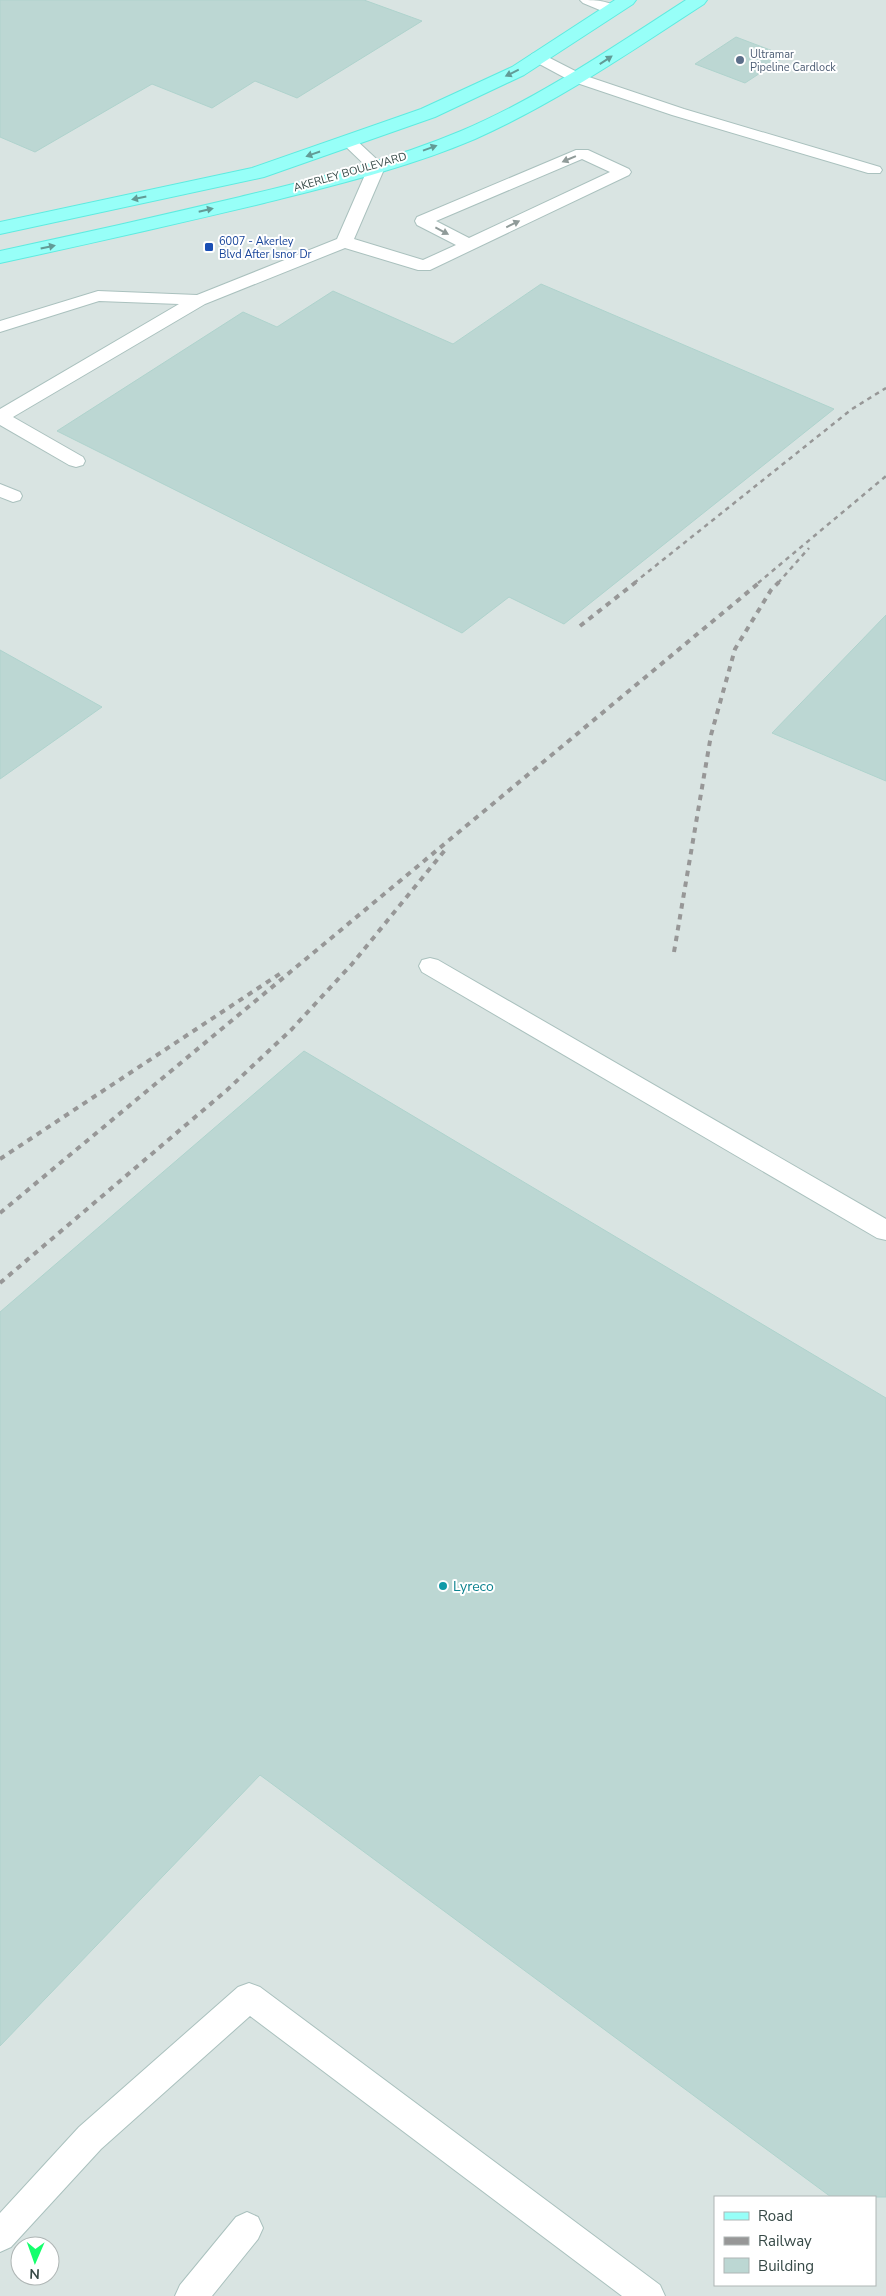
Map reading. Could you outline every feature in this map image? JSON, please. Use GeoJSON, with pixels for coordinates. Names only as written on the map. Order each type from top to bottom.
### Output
{"type":"FeatureCollection","features":[{"type":"Feature","properties":{"kind":"main road","name":"AKERLEY BOULEVARD"},"geometry":{"type":"LineString","coordinates":[[0,257],[260,198],[377,167],[467,134],[525,107],[577,78],[698,0]]}},
{"type":"Feature","properties":{"kind":"main road","name":"AKERLEY BOULEVARD"},"geometry":{"type":"LineString","coordinates":[[0,228],[257,173],[348,142],[428,113],[518,71],[619,5]]}},
{"type":"Feature","properties":{"kind":"lane"},"geometry":{"type":"LineString","coordinates":[[588,0],[619,5]]}},
{"type":"Feature","properties":{"kind":"lane"},"geometry":{"type":"LineString","coordinates":[[538,57],[577,78],[678,112],[874,170]]}},
{"type":"Feature","properties":{"kind":"lane"},"geometry":{"type":"LineString","coordinates":[[344,242],[377,167],[348,142]]}},
{"type":"Feature","properties":{"kind":"lane"},"geometry":{"type":"LineString","coordinates":[[76,461],[1,418],[199,300],[344,242],[424,266],[469,245],[623,172],[582,153],[423,221],[469,245]]}},
{"type":"Feature","properties":{"kind":"lane"},"geometry":{"type":"LineString","coordinates":[[0,327],[98,296],[199,300]]}},
{"type":"Feature","properties":{"kind":"lane"},"geometry":{"type":"LineString","coordinates":[[430,966],[886,1231]]}},
{"type":"Feature","properties":{"kind":"lane"},"geometry":{"type":"LineString","coordinates":[[0,2236],[90,2138],[249,1997],[649,2296]]}},
{"type":"Feature","properties":{"kind":"lane"},"geometry":{"type":"LineString","coordinates":[[191,2296],[247,2228]]}},
{"type":"Feature","properties":{"kind":"shaded area"},"geometry":{"type":"Polygon","coordinates":[[[0,0],[886,0],[886,2296],[0,2296],[0,0]]]}},
{"type":"Feature","properties":{"kind":"building"},"geometry":{"type":"Polygon","coordinates":[[[0,0],[364,0],[422,21],[297,98],[255,81],[212,108],[152,84],[35,152],[0,137],[0,0]]]}},
{"type":"Feature","properties":{"kind":"building","name":"Ultramar Pipeline Cardlock"},"geometry":{"type":"Polygon","coordinates":[[[736,37],[786,56],[745,83],[695,64],[736,37]]]}},
{"type":"Feature","properties":{"kind":"building"},"geometry":{"type":"Polygon","coordinates":[[[541,284],[834,409],[564,624],[509,597],[462,633],[57,431],[243,312],[277,327],[333,291],[453,344],[541,284]]]}},
{"type":"Feature","properties":{"kind":"building"},"geometry":{"type":"Polygon","coordinates":[[[886,615],[886,781],[772,733],[886,615]]]}},
{"type":"Feature","properties":{"kind":"building"},"geometry":{"type":"Polygon","coordinates":[[[0,650],[102,707],[0,779],[0,650]]]}},
{"type":"Feature","properties":{"kind":"building","name":"Lyreco"},"geometry":{"type":"Polygon","coordinates":[[[304,1051],[886,1398],[886,2197],[830,2196],[260,1775],[0,2046],[0,1312],[304,1051]]]}},
{"type":"Feature","properties":{"kind":"railway"},"geometry":{"type":"LineString","coordinates":[[634,583],[852,409],[886,388]]}},
{"type":"Feature","properties":{"kind":"railway"},"geometry":{"type":"LineString","coordinates":[[758,583],[886,476]]}},
{"type":"Feature","properties":{"kind":"railway"},"geometry":{"type":"LineString","coordinates":[[778,583],[809,548]]}},
{"type":"Feature","properties":{"kind":"railway"},"geometry":{"type":"LineString","coordinates":[[580,626],[636,582]]}},
{"type":"Feature","properties":{"kind":"railway"},"geometry":{"type":"LineString","coordinates":[[0,1213],[760,582]]}},
{"type":"Feature","properties":{"kind":"railway"},"geometry":{"type":"LineString","coordinates":[[674,952],[711,735],[735,649],[771,590],[778,583]]}},
{"type":"Feature","properties":{"kind":"railway"},"geometry":{"type":"LineString","coordinates":[[0,1283],[227,1090],[292,1029],[352,964],[445,850]]}},
{"type":"Feature","properties":{"kind":"railway"},"geometry":{"type":"LineString","coordinates":[[0,1159],[281,973]]}},
{"type":"Feature","properties":{"kind":"place","name":"Ultramar Pipeline Cardlock"},"geometry":{"type":"Point","coordinates":[740,60]}},
{"type":"Feature","properties":{"kind":"place","name":"6007 - Akerley Blvd After Isnor Dr"},"geometry":{"type":"Point","coordinates":[209,247]}},
{"type":"Feature","properties":{"kind":"place","name":"Lyreco"},"geometry":{"type":"Point","coordinates":[443,1586]}}]}
